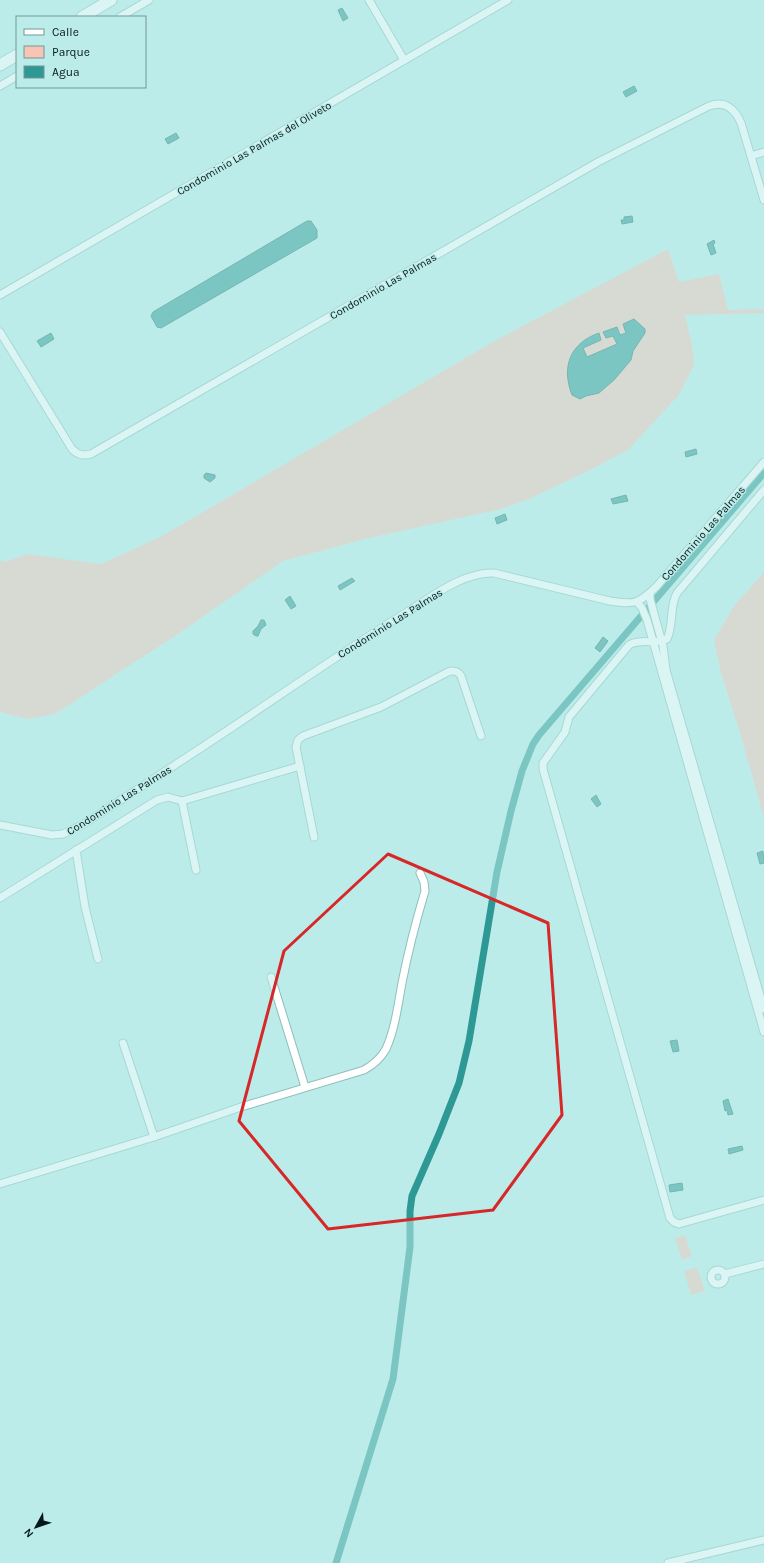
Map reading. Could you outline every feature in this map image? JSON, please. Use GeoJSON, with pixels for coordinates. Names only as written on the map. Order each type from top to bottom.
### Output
{"type":"FeatureCollection","features":[{"type":"Feature","properties":{"kind":"main road"},"geometry":{"type":"LineString","coordinates":[[84,16],[111,0]]}},
{"type":"Feature","properties":{"kind":"main road"},"geometry":{"type":"LineString","coordinates":[[0,64],[16,56]]}},
{"type":"Feature","properties":{"kind":"street"},"geometry":{"type":"LineString","coordinates":[[122,16],[149,0]]}},
{"type":"Feature","properties":{"kind":"street"},"geometry":{"type":"LineString","coordinates":[[369,0],[404,60]]}},
{"type":"Feature","properties":{"kind":"street","name":"Condominio Las Palmas del Oliveto"},"geometry":{"type":"LineString","coordinates":[[0,295],[508,0]]}},
{"type":"Feature","properties":{"kind":"street"},"geometry":{"type":"LineString","coordinates":[[0,86],[16,77]]}},
{"type":"Feature","properties":{"kind":"street","name":"Condominio Las Palmas"},"geometry":{"type":"LineString","coordinates":[[0,332],[72,449],[77,454],[91,454],[598,162],[701,109],[719,103],[724,104],[732,109],[739,119],[764,200]]}},
{"type":"Feature","properties":{"kind":"street"},"geometry":{"type":"LineString","coordinates":[[751,156],[764,152]]}},
{"type":"Feature","properties":{"kind":"street","name":"Condominio Las Palmas"},"geometry":{"type":"LineString","coordinates":[[0,825],[52,836],[63,834],[82,825],[201,748],[349,648],[449,587],[472,576],[481,573],[494,573],[610,601],[626,604],[637,602],[650,593],[764,462]]}},
{"type":"Feature","properties":{"kind":"street"},"geometry":{"type":"LineString","coordinates":[[764,490],[677,593],[673,601],[669,635],[666,639],[662,641],[635,642],[629,645],[569,717],[565,732],[543,763],[543,769],[670,1218],[679,1224],[764,1200]]}},
{"type":"Feature","properties":{"kind":"street"},"geometry":{"type":"LineString","coordinates":[[650,593],[651,603],[662,641],[666,670],[764,1009]]}},
{"type":"Feature","properties":{"kind":"street"},"geometry":{"type":"LineString","coordinates":[[637,602],[644,612],[647,620],[762,1016],[764,1032]]}},
{"type":"Feature","properties":{"kind":"street"},"geometry":{"type":"LineString","coordinates":[[314,837],[296,745],[298,740],[303,736],[381,707],[450,671],[456,671],[461,676],[481,736]]}},
{"type":"Feature","properties":{"kind":"street"},"geometry":{"type":"LineString","coordinates":[[0,898],[157,800],[168,797],[182,801],[300,766]]}},
{"type":"Feature","properties":{"kind":"street"},"geometry":{"type":"LineString","coordinates":[[182,801],[196,870]]}},
{"type":"Feature","properties":{"kind":"street"},"geometry":{"type":"LineString","coordinates":[[76,850],[85,908],[98,959]]}},
{"type":"Feature","properties":{"kind":"street"},"geometry":{"type":"LineString","coordinates":[[0,1184],[154,1138],[241,1107],[364,1070],[377,1061],[386,1049],[396,1015],[410,944],[425,891],[424,882],[420,873]]}},
{"type":"Feature","properties":{"kind":"street"},"geometry":{"type":"LineString","coordinates":[[271,977],[305,1087]]}},
{"type":"Feature","properties":{"kind":"street"},"geometry":{"type":"LineString","coordinates":[[123,1043],[154,1138]]}},
{"type":"Feature","properties":{"kind":"street"},"geometry":{"type":"LineString","coordinates":[[725,1274],[764,1264]]}},
{"type":"Feature","properties":{"kind":"street"},"geometry":{"type":"LineString","coordinates":[[668,1563],[764,1540]]}},
{"type":"Feature","properties":{"kind":"highlighted area"},"geometry":{"type":"Polygon","coordinates":[[[388,854],[548,923],[562,1115],[493,1210],[328,1229],[239,1121],[284,951],[388,854]]]}},
{"type":"Feature","properties":{"kind":"green space"},"geometry":{"type":"Polygon","coordinates":[[[668,249],[679,282],[719,274],[728,310],[764,309],[764,313],[685,315],[692,345],[694,365],[679,395],[628,450],[529,499],[501,509],[365,539],[283,561],[178,634],[55,714],[28,719],[0,712],[0,560],[5,562],[27,554],[101,564],[162,536],[498,339],[668,249]]]}},
{"type":"Feature","properties":{"kind":"green space"},"geometry":{"type":"Polygon","coordinates":[[[764,572],[764,818],[721,673],[714,640],[734,606],[764,572]]]}},
{"type":"Feature","properties":{"kind":"green space"},"geometry":{"type":"Polygon","coordinates":[[[685,1235],[692,1256],[682,1260],[675,1238],[685,1235]]]}},
{"type":"Feature","properties":{"kind":"green space"},"geometry":{"type":"Polygon","coordinates":[[[697,1267],[705,1291],[691,1295],[684,1271],[697,1267]]]}},
{"type":"Feature","properties":{"kind":"water"},"geometry":{"type":"Polygon","coordinates":[[[342,8],[348,18],[343,21],[338,10],[342,8]]]}},
{"type":"Feature","properties":{"kind":"water"},"geometry":{"type":"Polygon","coordinates":[[[634,86],[637,91],[626,97],[623,92],[634,86]]]}},
{"type":"Feature","properties":{"kind":"water"},"geometry":{"type":"Polygon","coordinates":[[[176,133],[179,138],[168,144],[165,139],[176,133]]]}},
{"type":"Feature","properties":{"kind":"water"},"geometry":{"type":"Polygon","coordinates":[[[632,216],[633,222],[622,224],[621,220],[624,220],[624,217],[632,216]]]}},
{"type":"Feature","properties":{"kind":"water"},"geometry":{"type":"Polygon","coordinates":[[[307,221],[311,221],[317,230],[317,238],[161,328],[157,327],[151,316],[153,312],[307,221]]]}},
{"type":"Feature","properties":{"kind":"water"},"geometry":{"type":"Polygon","coordinates":[[[714,240],[715,243],[713,244],[716,253],[711,255],[707,244],[714,240]]]}},
{"type":"Feature","properties":{"kind":"water"},"geometry":{"type":"Polygon","coordinates":[[[634,319],[645,329],[645,333],[633,351],[631,360],[614,380],[599,393],[580,399],[572,395],[569,385],[568,366],[570,357],[575,350],[589,337],[599,333],[601,340],[583,348],[587,357],[617,344],[613,336],[606,338],[603,332],[617,327],[620,335],[626,333],[623,324],[634,319]]]}},
{"type":"Feature","properties":{"kind":"water"},"geometry":{"type":"Polygon","coordinates":[[[51,333],[54,339],[41,347],[37,341],[51,333]]]}},
{"type":"Feature","properties":{"kind":"water"},"geometry":{"type":"Polygon","coordinates":[[[696,449],[697,454],[686,457],[685,452],[696,449]]]}},
{"type":"Feature","properties":{"kind":"water"},"geometry":{"type":"Polygon","coordinates":[[[206,473],[215,475],[215,478],[210,482],[204,478],[206,473]]]}},
{"type":"Feature","properties":{"kind":"water"},"geometry":{"type":"Polygon","coordinates":[[[626,495],[628,501],[613,504],[611,499],[626,495]]]}},
{"type":"Feature","properties":{"kind":"water"},"geometry":{"type":"Polygon","coordinates":[[[505,514],[507,520],[497,524],[495,518],[505,514]]]}},
{"type":"Feature","properties":{"kind":"water"},"geometry":{"type":"Polygon","coordinates":[[[352,578],[355,581],[340,590],[338,586],[352,578]]]}},
{"type":"Feature","properties":{"kind":"water"},"geometry":{"type":"Polygon","coordinates":[[[290,596],[296,606],[291,609],[285,600],[290,596]]]}},
{"type":"Feature","properties":{"kind":"water"},"geometry":{"type":"Polygon","coordinates":[[[261,620],[264,620],[266,625],[261,629],[258,636],[256,636],[253,634],[253,631],[261,620]]]}},
{"type":"Feature","properties":{"kind":"water"},"geometry":{"type":"Polygon","coordinates":[[[603,637],[608,641],[600,652],[595,648],[603,637]]]}},
{"type":"Feature","properties":{"kind":"water"},"geometry":{"type":"Polygon","coordinates":[[[596,795],[601,804],[597,807],[591,799],[596,795]]]}},
{"type":"Feature","properties":{"kind":"water"},"geometry":{"type":"Polygon","coordinates":[[[763,851],[764,863],[760,864],[757,853],[763,851]]]}},
{"type":"Feature","properties":{"kind":"water"},"geometry":{"type":"Polygon","coordinates":[[[677,1040],[679,1051],[673,1052],[670,1041],[677,1040]]]}},
{"type":"Feature","properties":{"kind":"water"},"geometry":{"type":"Polygon","coordinates":[[[728,1099],[733,1114],[728,1115],[727,1110],[725,1111],[723,1101],[728,1099]]]}},
{"type":"Feature","properties":{"kind":"water"},"geometry":{"type":"Polygon","coordinates":[[[742,1146],[743,1150],[729,1154],[728,1149],[742,1146]]]}},
{"type":"Feature","properties":{"kind":"water"},"geometry":{"type":"Polygon","coordinates":[[[682,1183],[683,1190],[670,1192],[669,1185],[682,1183]]]}},
{"type":"Feature","properties":{"kind":"waterway"},"geometry":{"type":"LineString","coordinates":[[336,1563],[393,1379],[410,1247],[410,1211],[412,1196],[459,1083],[469,1041],[497,872],[522,771],[533,744],[539,735],[764,473]]}}]}
